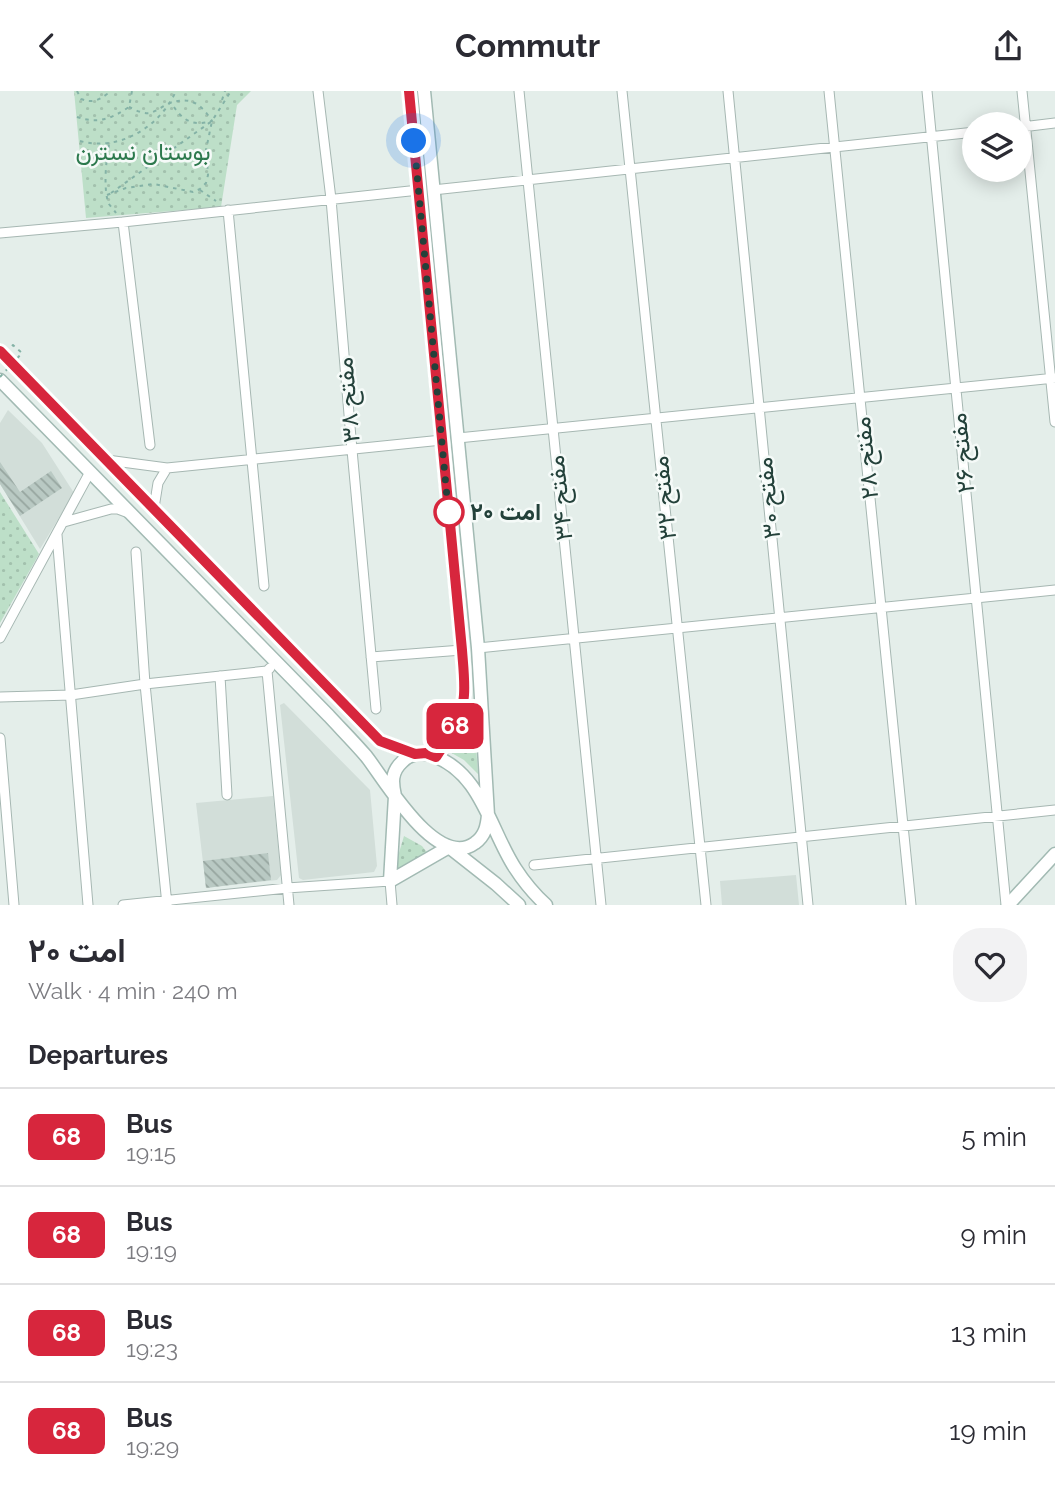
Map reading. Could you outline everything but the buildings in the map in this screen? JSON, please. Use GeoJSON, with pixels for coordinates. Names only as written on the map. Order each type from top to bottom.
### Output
{"type":"FeatureCollection","features":[{"type":"Feature","properties":{"kind":"main road"},"geometry":{"type":"LineString","coordinates":[[409,91],[462,650],[464,697],[458,720],[436,757]]}},
{"type":"Feature","properties":{"kind":"main road"},"geometry":{"type":"LineString","coordinates":[[390,881],[449,847],[461,849],[472,845],[482,838],[488,815],[478,648],[424,91]]}},
{"type":"Feature","properties":{"kind":"main road"},"geometry":{"type":"LineString","coordinates":[[419,190],[433,190]]}},
{"type":"Feature","properties":{"kind":"main road"},"geometry":{"type":"LineString","coordinates":[[0,351],[380,741],[415,754]]}},
{"type":"Feature","properties":{"kind":"main road"},"geometry":{"type":"LineString","coordinates":[[0,378],[131,514],[272,667],[366,756],[410,816],[519,905]]}},
{"type":"Feature","properties":{"kind":"main road"},"geometry":{"type":"LineString","coordinates":[[390,881],[395,796],[392,783],[395,771],[403,760],[415,754],[426,753],[453,767],[468,781],[479,797],[513,867],[546,905]]}},
{"type":"Feature","properties":{"kind":"main road"},"geometry":{"type":"LineString","coordinates":[[1007,905],[1055,854]]}},
{"type":"Feature","properties":{"kind":"street","name":"مفتح ۳۸"},"geometry":{"type":"LineString","coordinates":[[318,91],[331,199],[376,709]]}},
{"type":"Feature","properties":{"kind":"street","name":"مفتح ۳۴"},"geometry":{"type":"LineString","coordinates":[[519,91],[601,905]]}},
{"type":"Feature","properties":{"kind":"street","name":"مفتح ۳۲"},"geometry":{"type":"LineString","coordinates":[[622,91],[706,905]]}},
{"type":"Feature","properties":{"kind":"street","name":"مفتح ۳۰"},"geometry":{"type":"LineString","coordinates":[[729,91],[808,905]]}},
{"type":"Feature","properties":{"kind":"street","name":"مفتح ۲۸"},"geometry":{"type":"LineString","coordinates":[[829,91],[911,905]]}},
{"type":"Feature","properties":{"kind":"street","name":"مفتح ۲۶"},"geometry":{"type":"LineString","coordinates":[[926,91],[1007,905]]}},
{"type":"Feature","properties":{"kind":"street"},"geometry":{"type":"LineString","coordinates":[[1022,91],[1023,112]]}},
{"type":"Feature","properties":{"kind":"street"},"geometry":{"type":"LineString","coordinates":[[1032,126],[1055,123]]}},
{"type":"Feature","properties":{"kind":"street"},"geometry":{"type":"LineString","coordinates":[[433,190],[962,133]]}},
{"type":"Feature","properties":{"kind":"street"},"geometry":{"type":"LineString","coordinates":[[1030,182],[1053,378],[1055,422]]}},
{"type":"Feature","properties":{"kind":"street"},"geometry":{"type":"LineString","coordinates":[[0,233],[419,190]]}},
{"type":"Feature","properties":{"kind":"street"},"geometry":{"type":"LineString","coordinates":[[228,210],[264,586]]}},
{"type":"Feature","properties":{"kind":"street"},"geometry":{"type":"LineString","coordinates":[[123,222],[150,445]]}},
{"type":"Feature","properties":{"kind":"street"},"geometry":{"type":"LineString","coordinates":[[458,438],[1053,378]]}},
{"type":"Feature","properties":{"kind":"street"},"geometry":{"type":"LineString","coordinates":[[107,460],[167,468],[442,440]]}},
{"type":"Feature","properties":{"kind":"street"},"geometry":{"type":"LineString","coordinates":[[154,508],[158,483],[167,468]]}},
{"type":"Feature","properties":{"kind":"street"},"geometry":{"type":"LineString","coordinates":[[0,638],[90,472]]}},
{"type":"Feature","properties":{"kind":"street"},"geometry":{"type":"LineString","coordinates":[[64,522],[111,509],[131,514]]}},
{"type":"Feature","properties":{"kind":"street"},"geometry":{"type":"LineString","coordinates":[[57,535],[88,905]]}},
{"type":"Feature","properties":{"kind":"street"},"geometry":{"type":"LineString","coordinates":[[136,552],[145,684],[166,903]]}},
{"type":"Feature","properties":{"kind":"street"},"geometry":{"type":"LineString","coordinates":[[478,648],[1055,590]]}},
{"type":"Feature","properties":{"kind":"street"},"geometry":{"type":"LineString","coordinates":[[371,657],[462,650]]}},
{"type":"Feature","properties":{"kind":"street"},"geometry":{"type":"LineString","coordinates":[[0,697],[71,695],[220,677],[272,667],[289,905]]}},
{"type":"Feature","properties":{"kind":"street"},"geometry":{"type":"LineString","coordinates":[[220,677],[227,795]]}},
{"type":"Feature","properties":{"kind":"street"},"geometry":{"type":"LineString","coordinates":[[0,738],[14,905]]}},
{"type":"Feature","properties":{"kind":"street"},"geometry":{"type":"LineString","coordinates":[[534,865],[1055,810]]}},
{"type":"Feature","properties":{"kind":"street"},"geometry":{"type":"LineString","coordinates":[[123,905],[166,903],[287,888],[390,881],[392,905]]}},
{"type":"Feature","properties":{"kind":"path"},"geometry":{"type":"LineString","coordinates":[[77,91],[81,99],[89,102],[99,101],[108,91]]}},
{"type":"Feature","properties":{"kind":"path"},"geometry":{"type":"LineString","coordinates":[[77,117],[91,122],[120,113],[129,107],[132,91]]}},
{"type":"Feature","properties":{"kind":"path"},"geometry":{"type":"LineString","coordinates":[[80,141],[109,144],[144,130],[171,102],[176,91]]}},
{"type":"Feature","properties":{"kind":"path"},"geometry":{"type":"LineString","coordinates":[[221,105],[225,91]]}},
{"type":"Feature","properties":{"kind":"path"},"geometry":{"type":"LineString","coordinates":[[107,195],[126,188],[154,184],[193,192],[200,190],[208,175],[206,150],[212,121],[231,91]]}},
{"type":"Feature","properties":{"kind":"path"},"geometry":{"type":"LineString","coordinates":[[129,107],[150,113],[171,102],[195,102],[204,108],[212,121]]}},
{"type":"Feature","properties":{"kind":"path"},"geometry":{"type":"LineString","coordinates":[[171,102],[177,113],[188,120],[201,124],[212,121]]}},
{"type":"Feature","properties":{"kind":"path"},"geometry":{"type":"LineString","coordinates":[[107,195],[212,121]]}},
{"type":"Feature","properties":{"kind":"path"},"geometry":{"type":"LineString","coordinates":[[109,144],[106,162],[107,195],[109,204],[123,222]]}},
{"type":"Feature","properties":{"kind":"path"},"geometry":{"type":"LineString","coordinates":[[200,190],[228,210]]}},
{"type":"Feature","properties":{"kind":"path"},"geometry":{"type":"LineString","coordinates":[[0,378],[22,353],[13,345]]}},
{"type":"Feature","properties":{"kind":"shaded area"},"geometry":{"type":"Polygon","coordinates":[[[8,410],[42,443],[74,493],[40,549],[0,484],[0,423],[8,410]]]}},
{"type":"Feature","properties":{"kind":"shaded area"},"geometry":{"type":"Polygon","coordinates":[[[284,703],[370,790],[377,866],[374,872],[303,880],[299,878],[280,705],[284,703]]]}},
{"type":"Feature","properties":{"kind":"shaded area"},"geometry":{"type":"Polygon","coordinates":[[[273,796],[281,875],[277,880],[206,888],[196,803],[273,796]]]}},
{"type":"Feature","properties":{"kind":"shaded area"},"geometry":{"type":"Polygon","coordinates":[[[796,875],[799,905],[722,905],[720,881],[796,875]]]}},
{"type":"Feature","properties":{"kind":"green space","name":"بوستان نسترن"},"geometry":{"type":"Polygon","coordinates":[[[74,91],[251,91],[237,105],[221,207],[86,218],[74,91]]]}},
{"type":"Feature","properties":{"kind":"green space"},"geometry":{"type":"Polygon","coordinates":[[[0,492],[39,554],[0,623],[0,492]]]}},
{"type":"Feature","properties":{"kind":"green space"},"geometry":{"type":"Polygon","coordinates":[[[473,710],[478,774],[464,760],[448,751],[464,733],[473,710]]]}},
{"type":"Feature","properties":{"kind":"green space"},"geometry":{"type":"Polygon","coordinates":[[[404,836],[422,846],[429,855],[395,874],[396,863],[404,836]]]}},
{"type":"Feature","properties":{"kind":"bus line","name":"68"},"geometry":{"type":"LineString","coordinates":[[0,351],[380,741],[415,754],[426,753],[436,757],[458,720],[464,697],[462,650],[409,91]]}},
{"type":"Feature","properties":{"kind":"place","name":"امت ۲۰"},"geometry":{"type":"Point","coordinates":[449,512]}},
{"type":"Feature","properties":{"kind":"route"},"geometry":{"type":"LineString","coordinates":[[414,141],[449,519],[449,512]]}}]}
